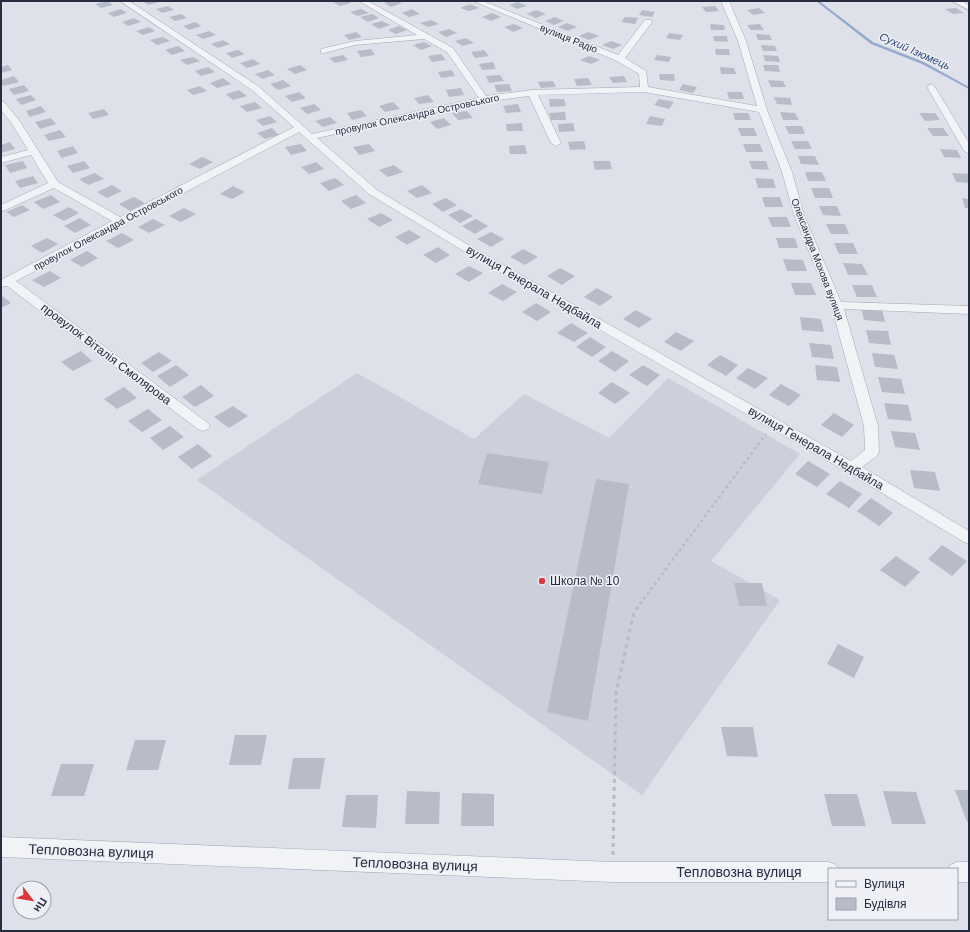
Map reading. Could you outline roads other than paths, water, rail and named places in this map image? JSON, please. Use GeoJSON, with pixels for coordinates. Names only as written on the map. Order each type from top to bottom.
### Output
{"type":"FeatureCollection","features":[{"type":"Feature","properties":{"kind":"street","name":"вулиця Генерала Недбайла"},"geometry":{"type":"LineString","coordinates":[[124,1],[255,88],[373,192],[478,255],[852,468],[969,538]]}},
{"type":"Feature","properties":{"kind":"street"},"geometry":{"type":"LineString","coordinates":[[362,1],[450,50],[484,99]]}},
{"type":"Feature","properties":{"kind":"street","name":"вулиця Радіо"},"geometry":{"type":"LineString","coordinates":[[478,1],[620,59],[643,73],[644,88]]}},
{"type":"Feature","properties":{"kind":"street","name":"Олександра Мохова вулиця"},"geometry":{"type":"LineString","coordinates":[[725,1],[742,41],[762,110],[787,172],[799,215],[837,305],[871,426],[872,452],[852,468]]}},
{"type":"Feature","properties":{"kind":"street"},"geometry":{"type":"LineString","coordinates":[[956,1],[969,8]]}},
{"type":"Feature","properties":{"kind":"street"},"geometry":{"type":"LineString","coordinates":[[620,59],[648,22]]}},
{"type":"Feature","properties":{"kind":"street"},"geometry":{"type":"LineString","coordinates":[[324,52],[355,43],[426,36]]}},
{"type":"Feature","properties":{"kind":"street"},"geometry":{"type":"LineString","coordinates":[[931,87],[969,151]]}},
{"type":"Feature","properties":{"kind":"street","name":"провулок Олександра Островського"},"geometry":{"type":"LineString","coordinates":[[310,137],[484,99],[532,93],[644,88],[762,110]]}},
{"type":"Feature","properties":{"kind":"street"},"geometry":{"type":"LineString","coordinates":[[532,93],[556,143]]}},
{"type":"Feature","properties":{"kind":"street"},"geometry":{"type":"LineString","coordinates":[[1,104],[14,120],[54,184],[120,221]]}},
{"type":"Feature","properties":{"kind":"street","name":"провулок Олександра Островського"},"geometry":{"type":"LineString","coordinates":[[5,283],[120,221],[300,128]]}},
{"type":"Feature","properties":{"kind":"street"},"geometry":{"type":"LineString","coordinates":[[1,160],[33,151]]}},
{"type":"Feature","properties":{"kind":"street"},"geometry":{"type":"LineString","coordinates":[[1,209],[54,184]]}},
{"type":"Feature","properties":{"kind":"street","name":"провулок Віталія Смолярова"},"geometry":{"type":"LineString","coordinates":[[5,283],[203,426]]}},
{"type":"Feature","properties":{"kind":"street"},"geometry":{"type":"LineString","coordinates":[[837,305],[969,310]]}},
{"type":"Feature","properties":{"kind":"street","name":"Тепловозна вулиця"},"geometry":{"type":"LineString","coordinates":[[1,847],[613,872],[828,872]]}},
{"type":"Feature","properties":{"kind":"street"},"geometry":{"type":"LineString","coordinates":[[958,872],[969,872]]}},
{"type":"Feature","properties":{"kind":"waterway","name":"Сухий Ізюмець"},"geometry":{"type":"LineString","coordinates":[[817,1],[872,43],[923,63],[969,88]]}},
{"type":"Feature","properties":{"kind":"place","name":"Школа № 10"},"geometry":{"type":"Point","coordinates":[542,581]}}]}
